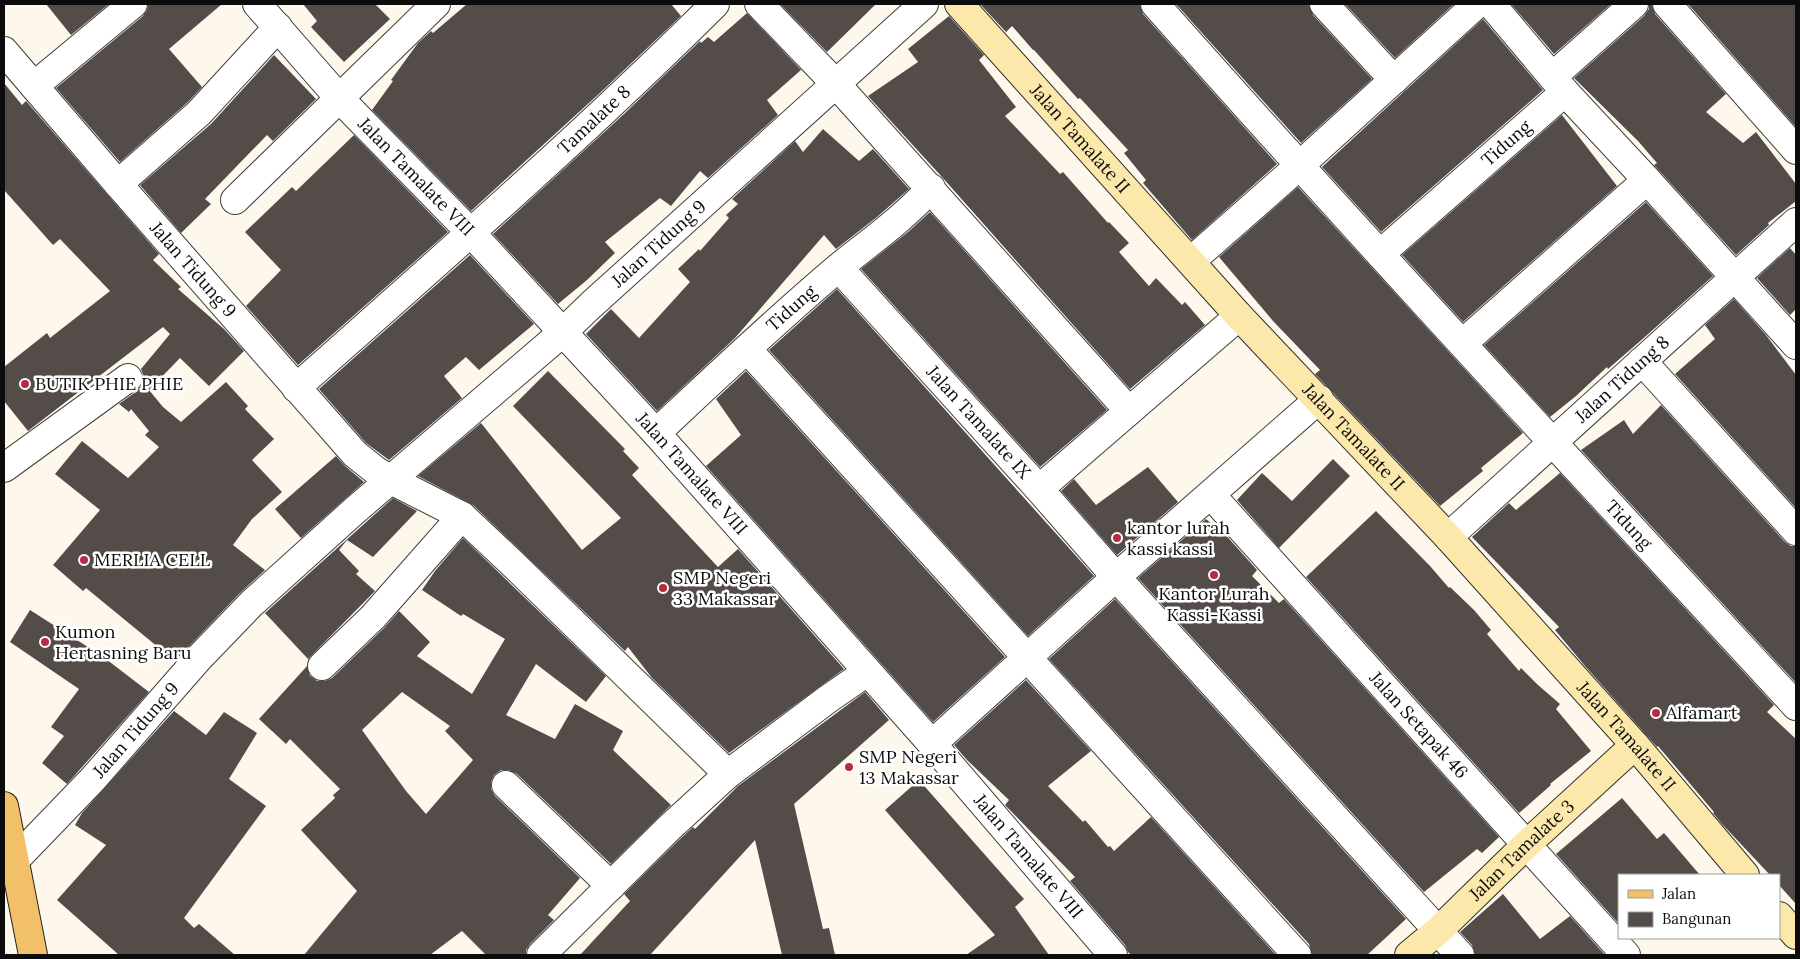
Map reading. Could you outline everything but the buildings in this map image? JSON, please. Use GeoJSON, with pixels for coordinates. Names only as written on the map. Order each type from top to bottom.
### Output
{"type":"FeatureCollection","features":[{"type":"Feature","properties":{"kind":"main road"},"geometry":{"type":"LineString","coordinates":[[4,806],[33,955]]}},
{"type":"Feature","properties":{"kind":"street"},"geometry":{"type":"LineString","coordinates":[[34,86],[133,4]]}},
{"type":"Feature","properties":{"kind":"street","name":"Jalan Tamalate VIII"},"geometry":{"type":"LineString","coordinates":[[257,4],[340,99],[471,233],[656,433],[932,744],[1113,955]]}},
{"type":"Feature","properties":{"kind":"street"},"geometry":{"type":"LineString","coordinates":[[235,200],[436,4]]}},
{"type":"Feature","properties":{"kind":"street","name":"Tamalate 8"},"geometry":{"type":"LineString","coordinates":[[296,388],[471,233],[658,60],[715,4]]}},
{"type":"Feature","properties":{"kind":"street"},"geometry":{"type":"LineString","coordinates":[[760,4],[836,84],[1129,411]]}},
{"type":"Feature","properties":{"kind":"street","name":"Jalan Tidung 9"},"geometry":{"type":"LineString","coordinates":[[14,861],[93,779],[198,659],[252,603],[354,511],[562,333],[924,4]]}},
{"type":"Feature","properties":{"kind":"street","name":"Jalan Tamalate II"},"geometry":{"type":"LineString","coordinates":[[960,4],[1239,316],[1320,399],[1448,537],[1635,745],[1744,874]]}},
{"type":"Feature","properties":{"kind":"street","name":"Tidung"},"geometry":{"type":"LineString","coordinates":[[1155,4],[1299,166],[1796,706]]}},
{"type":"Feature","properties":{"kind":"street"},"geometry":{"type":"LineString","coordinates":[[1324,4],[1394,80]]}},
{"type":"Feature","properties":{"kind":"street"},"geometry":{"type":"LineString","coordinates":[[1191,261],[1299,166],[1476,4]]}},
{"type":"Feature","properties":{"kind":"street"},"geometry":{"type":"LineString","coordinates":[[1491,4],[1559,84],[1796,346]]}},
{"type":"Feature","properties":{"kind":"street","name":"Tidung"},"geometry":{"type":"LineString","coordinates":[[1380,254],[1559,84],[1634,4]]}},
{"type":"Feature","properties":{"kind":"street"},"geometry":{"type":"LineString","coordinates":[[1667,4],[1796,150]]}},
{"type":"Feature","properties":{"kind":"street"},"geometry":{"type":"LineString","coordinates":[[118,184],[198,113],[278,27]]}},
{"type":"Feature","properties":{"kind":"street","name":"Jalan Tidung 9"},"geometry":{"type":"LineString","coordinates":[[4,51],[355,454],[391,480]]}},
{"type":"Feature","properties":{"kind":"street"},"geometry":{"type":"LineString","coordinates":[[1463,343],[1647,180]]}},
{"type":"Feature","properties":{"kind":"street","name":"Tidung"},"geometry":{"type":"LineString","coordinates":[[656,433],[747,349],[921,199],[930,188]]}},
{"type":"Feature","properties":{"kind":"street","name":"Jalan Tidung 8"},"geometry":{"type":"LineString","coordinates":[[1448,537],[1796,222]]}},
{"type":"Feature","properties":{"kind":"street","name":"Jalan Tamalate IX"},"geometry":{"type":"LineString","coordinates":[[839,268],[1460,955]]}},
{"type":"Feature","properties":{"kind":"street"},"geometry":{"type":"LineString","coordinates":[[1039,488],[1239,316]]}},
{"type":"Feature","properties":{"kind":"street"},"geometry":{"type":"LineString","coordinates":[[747,349],[1298,955]]}},
{"type":"Feature","properties":{"kind":"street"},"geometry":{"type":"LineString","coordinates":[[1642,362],[1796,531]]}},
{"type":"Feature","properties":{"kind":"street"},"geometry":{"type":"LineString","coordinates":[[4,468],[128,378]]}},
{"type":"Feature","properties":{"kind":"street"},"geometry":{"type":"LineString","coordinates":[[932,744],[1116,576],[1211,496],[1320,399]]}},
{"type":"Feature","properties":{"kind":"street"},"geometry":{"type":"LineString","coordinates":[[391,480],[462,516],[728,774]]}},
{"type":"Feature","properties":{"kind":"street","name":"Jalan Setapak 46"},"geometry":{"type":"LineString","coordinates":[[1211,496],[1626,955]]}},
{"type":"Feature","properties":{"kind":"street"},"geometry":{"type":"LineString","coordinates":[[322,666],[373,617],[462,516]]}},
{"type":"Feature","properties":{"kind":"street"},"geometry":{"type":"LineString","coordinates":[[540,955],[669,828],[728,774],[867,672]]}},
{"type":"Feature","properties":{"kind":"street","name":"Jalan Tamalate 3"},"geometry":{"type":"LineString","coordinates":[[1409,955],[1439,930],[1527,844],[1635,745]]}},
{"type":"Feature","properties":{"kind":"street"},"geometry":{"type":"LineString","coordinates":[[506,785],[611,886]]}},
{"type":"Feature","properties":{"kind":"street"},"geometry":{"type":"LineString","coordinates":[[1780,917],[1796,935]]}},
{"type":"Feature","properties":{"kind":"place","name":"BUTIK PHIE PHIE"},"geometry":{"type":"Point","coordinates":[25,384]}},
{"type":"Feature","properties":{"kind":"place","name":"kantor lurah kassi kassi"},"geometry":{"type":"Point","coordinates":[1117,538]}},
{"type":"Feature","properties":{"kind":"place","name":"MERLIA CELL"},"geometry":{"type":"Point","coordinates":[84,560]}},
{"type":"Feature","properties":{"kind":"place","name":"Kantor Lurah Kassi-Kassi"},"geometry":{"type":"Point","coordinates":[1214,575]}},
{"type":"Feature","properties":{"kind":"place","name":"SMP Negeri 33 Makassar"},"geometry":{"type":"Point","coordinates":[663,588]}},
{"type":"Feature","properties":{"kind":"place","name":"Kumon Hertasning Baru"},"geometry":{"type":"Point","coordinates":[45,642]}},
{"type":"Feature","properties":{"kind":"place","name":"Alfamart"},"geometry":{"type":"Point","coordinates":[1656,713]}},
{"type":"Feature","properties":{"kind":"place","name":"SMP Negeri 13 Makassar"},"geometry":{"type":"Point","coordinates":[849,767]}}]}
